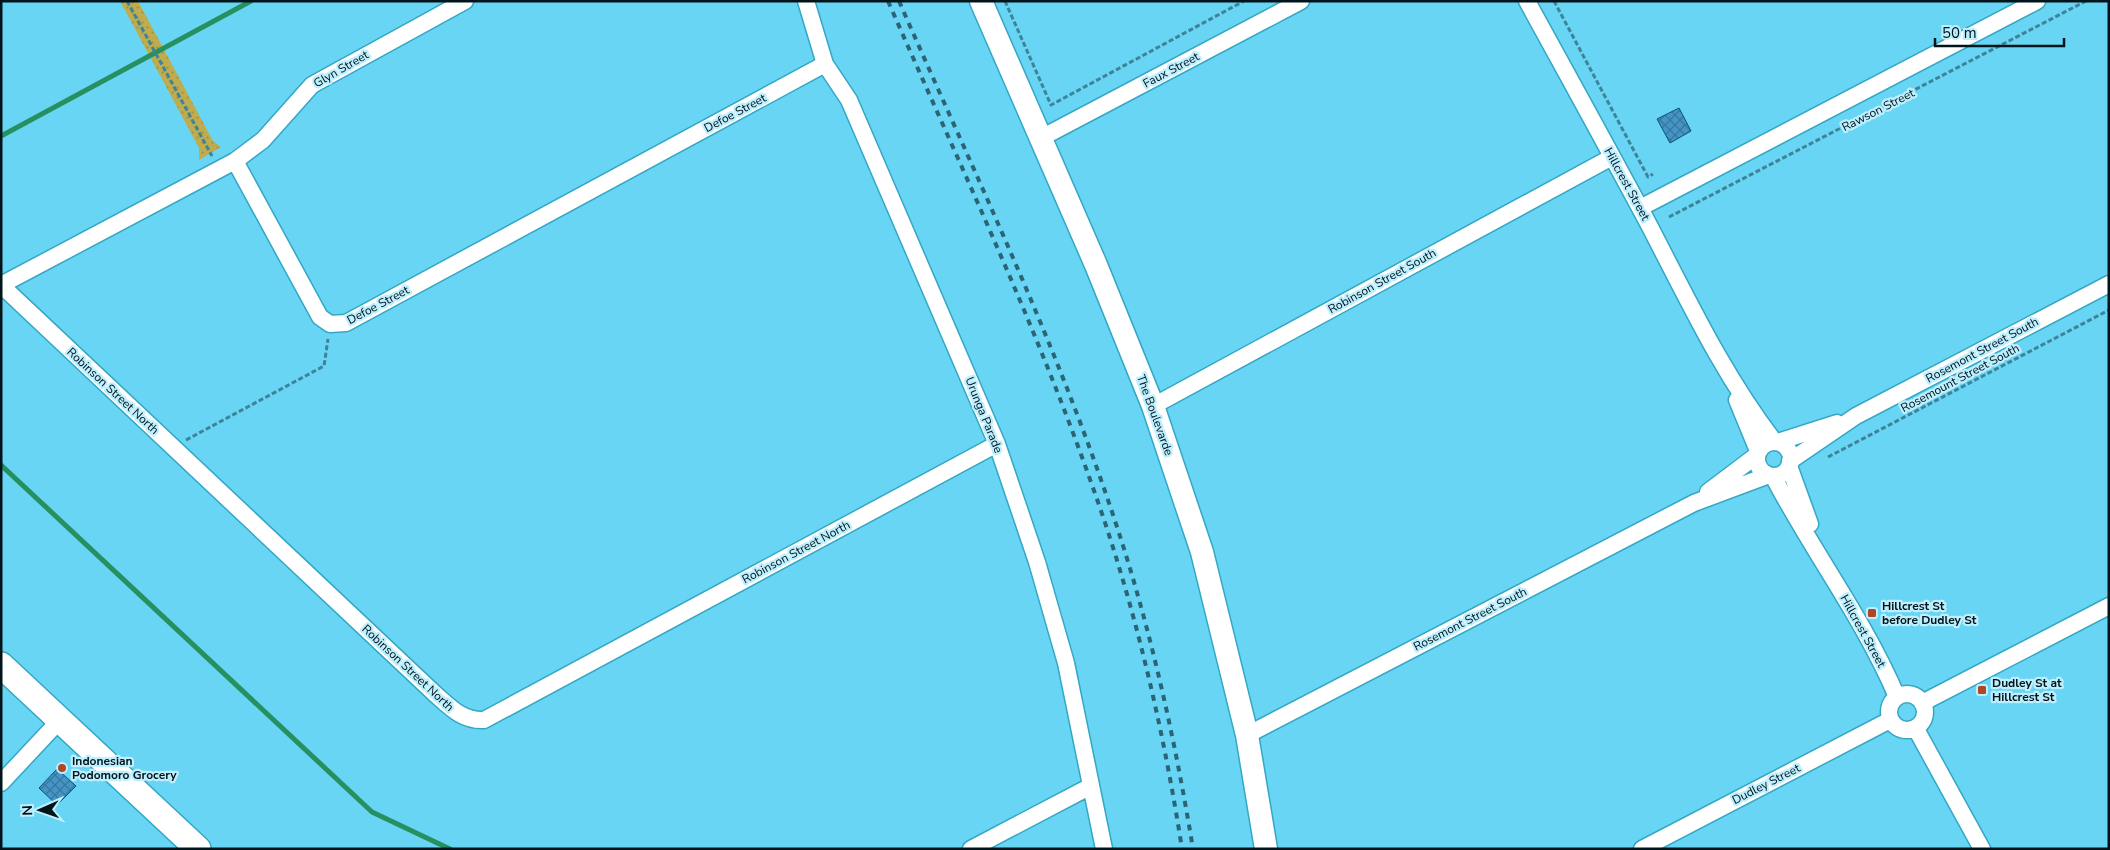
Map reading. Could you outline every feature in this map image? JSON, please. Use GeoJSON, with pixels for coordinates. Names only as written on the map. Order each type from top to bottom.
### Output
{"type":"FeatureCollection","features":[{"type":"Feature","properties":{"kind":"main road"},"geometry":{"type":"LineString","coordinates":[[1,665],[198,849]]}},
{"type":"Feature","properties":{"kind":"street","name":"Glyn Street"},"geometry":{"type":"LineString","coordinates":[[235,161],[263,140],[304,94],[320,80],[465,1]]}},
{"type":"Feature","properties":{"kind":"street","name":"Urunga Parade"},"geometry":{"type":"LineString","coordinates":[[806,1],[825,64],[850,100],[997,444],[1037,562],[1066,663],[1080,722],[1104,849]]}},
{"type":"Feature","properties":{"kind":"street","name":"The Boulevarde"},"geometry":{"type":"LineString","coordinates":[[981,1],[1096,265],[1153,406],[1202,552],[1247,735],[1266,849]]}},
{"type":"Feature","properties":{"kind":"street","name":"Faux Street"},"geometry":{"type":"LineString","coordinates":[[1041,138],[1301,1]]}},
{"type":"Feature","properties":{"kind":"street","name":"Hillcrest Street"},"geometry":{"type":"LineString","coordinates":[[1527,1],[1724,367],[1757,453]]}},
{"type":"Feature","properties":{"kind":"street","name":"Rawson Street"},"geometry":{"type":"LineString","coordinates":[[1640,208],[2037,1]]}},
{"type":"Feature","properties":{"kind":"street","name":"Defoe Street"},"geometry":{"type":"LineString","coordinates":[[235,161],[315,310],[325,322],[330,324],[346,323],[825,64]]}},
{"type":"Feature","properties":{"kind":"street","name":"Robinson Street South"},"geometry":{"type":"LineString","coordinates":[[1153,406],[1612,157]]}},
{"type":"Feature","properties":{"kind":"street"},"geometry":{"type":"LineString","coordinates":[[1,285],[235,161]]}},
{"type":"Feature","properties":{"kind":"street","name":"Rosemont Street South"},"geometry":{"type":"LineString","coordinates":[[1790,464],[1856,416],[2109,284]]}},
{"type":"Feature","properties":{"kind":"street","name":"Robinson Street North"},"geometry":{"type":"LineString","coordinates":[[1,285],[434,693],[457,713],[475,721],[484,720],[997,444]]}},
{"type":"Feature","properties":{"kind":"street","name":"Hillcrest Street"},"geometry":{"type":"LineString","coordinates":[[1724,367],[1776,442]]}},
{"type":"Feature","properties":{"kind":"street","name":"Rosemont Street South"},"geometry":{"type":"LineString","coordinates":[[1776,442],[1856,416]]}},
{"type":"Feature","properties":{"kind":"street"},"geometry":{"type":"LineString","coordinates":[[1776,442],[1787,448],[1790,464],[1782,474],[1771,476],[1759,468],[1757,453],[1763,445],[1776,442]]}},
{"type":"Feature","properties":{"kind":"street","name":"Rosemont Street South"},"geometry":{"type":"LineString","coordinates":[[1694,503],[1757,453]]}},
{"type":"Feature","properties":{"kind":"street","name":"Hillcrest Street"},"geometry":{"type":"LineString","coordinates":[[1790,464],[1827,566]]}},
{"type":"Feature","properties":{"kind":"street","name":"Hillcrest Street"},"geometry":{"type":"LineString","coordinates":[[1771,476],[1827,566],[1888,676],[1897,696]]}},
{"type":"Feature","properties":{"kind":"street","name":"Rosemont Street South"},"geometry":{"type":"LineString","coordinates":[[1247,735],[1694,503],[1771,476]]}},
{"type":"Feature","properties":{"kind":"street"},"geometry":{"type":"LineString","coordinates":[[1922,703],[2109,606]]}},
{"type":"Feature","properties":{"kind":"street"},"geometry":{"type":"LineString","coordinates":[[1911,694],[1922,703],[1925,715],[1924,720],[1916,729],[1910,731],[1898,729],[1890,720],[1889,707],[1897,696],[1911,694]]}},
{"type":"Feature","properties":{"kind":"street"},"geometry":{"type":"LineString","coordinates":[[1,783],[60,720]]}},
{"type":"Feature","properties":{"kind":"street","name":"Dudley Street"},"geometry":{"type":"LineString","coordinates":[[1642,849],[1890,720]]}},
{"type":"Feature","properties":{"kind":"street"},"geometry":{"type":"LineString","coordinates":[[1916,729],[1982,849]]}},
{"type":"Feature","properties":{"kind":"street"},"geometry":{"type":"LineString","coordinates":[[971,849],[1091,786]]}},
{"type":"Feature","properties":{"kind":"path"},"geometry":{"type":"LineString","coordinates":[[127,1],[212,155]]}},
{"type":"Feature","properties":{"kind":"path"},"geometry":{"type":"LineString","coordinates":[[1005,1],[1051,105],[1244,1]]}},
{"type":"Feature","properties":{"kind":"path","name":"Hillcrest Street"},"geometry":{"type":"LineString","coordinates":[[1554,1],[1648,176],[1653,174]]}},
{"type":"Feature","properties":{"kind":"path","name":"Rawson Street"},"geometry":{"type":"LineString","coordinates":[[1669,217],[2086,1]]}},
{"type":"Feature","properties":{"kind":"path","name":"Rosemount Street South"},"geometry":{"type":"LineString","coordinates":[[1819,461],[2109,310]]}},
{"type":"Feature","properties":{"kind":"path"},"geometry":{"type":"LineString","coordinates":[[172,447],[324,366],[330,324]]}},
{"type":"Feature","properties":{"kind":"shaded area"},"geometry":{"type":"Polygon","coordinates":[[[120,1],[138,1],[213,141],[221,147],[199,160],[199,148],[120,1]]]}},
{"type":"Feature","properties":{"kind":"building"},"geometry":{"type":"Polygon","coordinates":[[[1679,108],[1691,131],[1670,143],[1657,119],[1679,108]]]}},
{"type":"Feature","properties":{"kind":"building"},"geometry":{"type":"Polygon","coordinates":[[[57,769],[76,786],[57,805],[39,788],[57,769]]]}},
{"type":"Feature","properties":{"kind":"waterway"},"geometry":{"type":"LineString","coordinates":[[1,136],[251,1]]}},
{"type":"Feature","properties":{"kind":"waterway"},"geometry":{"type":"LineString","coordinates":[[1,465],[372,812],[450,849]]}},
{"type":"Feature","properties":{"kind":"railway"},"geometry":{"type":"LineString","coordinates":[[888,1],[1046,362],[1092,485],[1121,574],[1146,665],[1166,757],[1182,849]]}},
{"type":"Feature","properties":{"kind":"railway"},"geometry":{"type":"LineString","coordinates":[[899,1],[1037,314],[1087,441],[1110,506],[1124,548],[1159,676],[1193,849]]}},
{"type":"Feature","properties":{"kind":"place","name":"Hillcrest St before Dudley St"},"geometry":{"type":"Point","coordinates":[1872,613]}},
{"type":"Feature","properties":{"kind":"place","name":"Dudley St at Hillcrest St"},"geometry":{"type":"Point","coordinates":[1982,690]}},
{"type":"Feature","properties":{"kind":"place","name":"Indonesian Podomoro Grocery"},"geometry":{"type":"Point","coordinates":[62,768]}}]}
